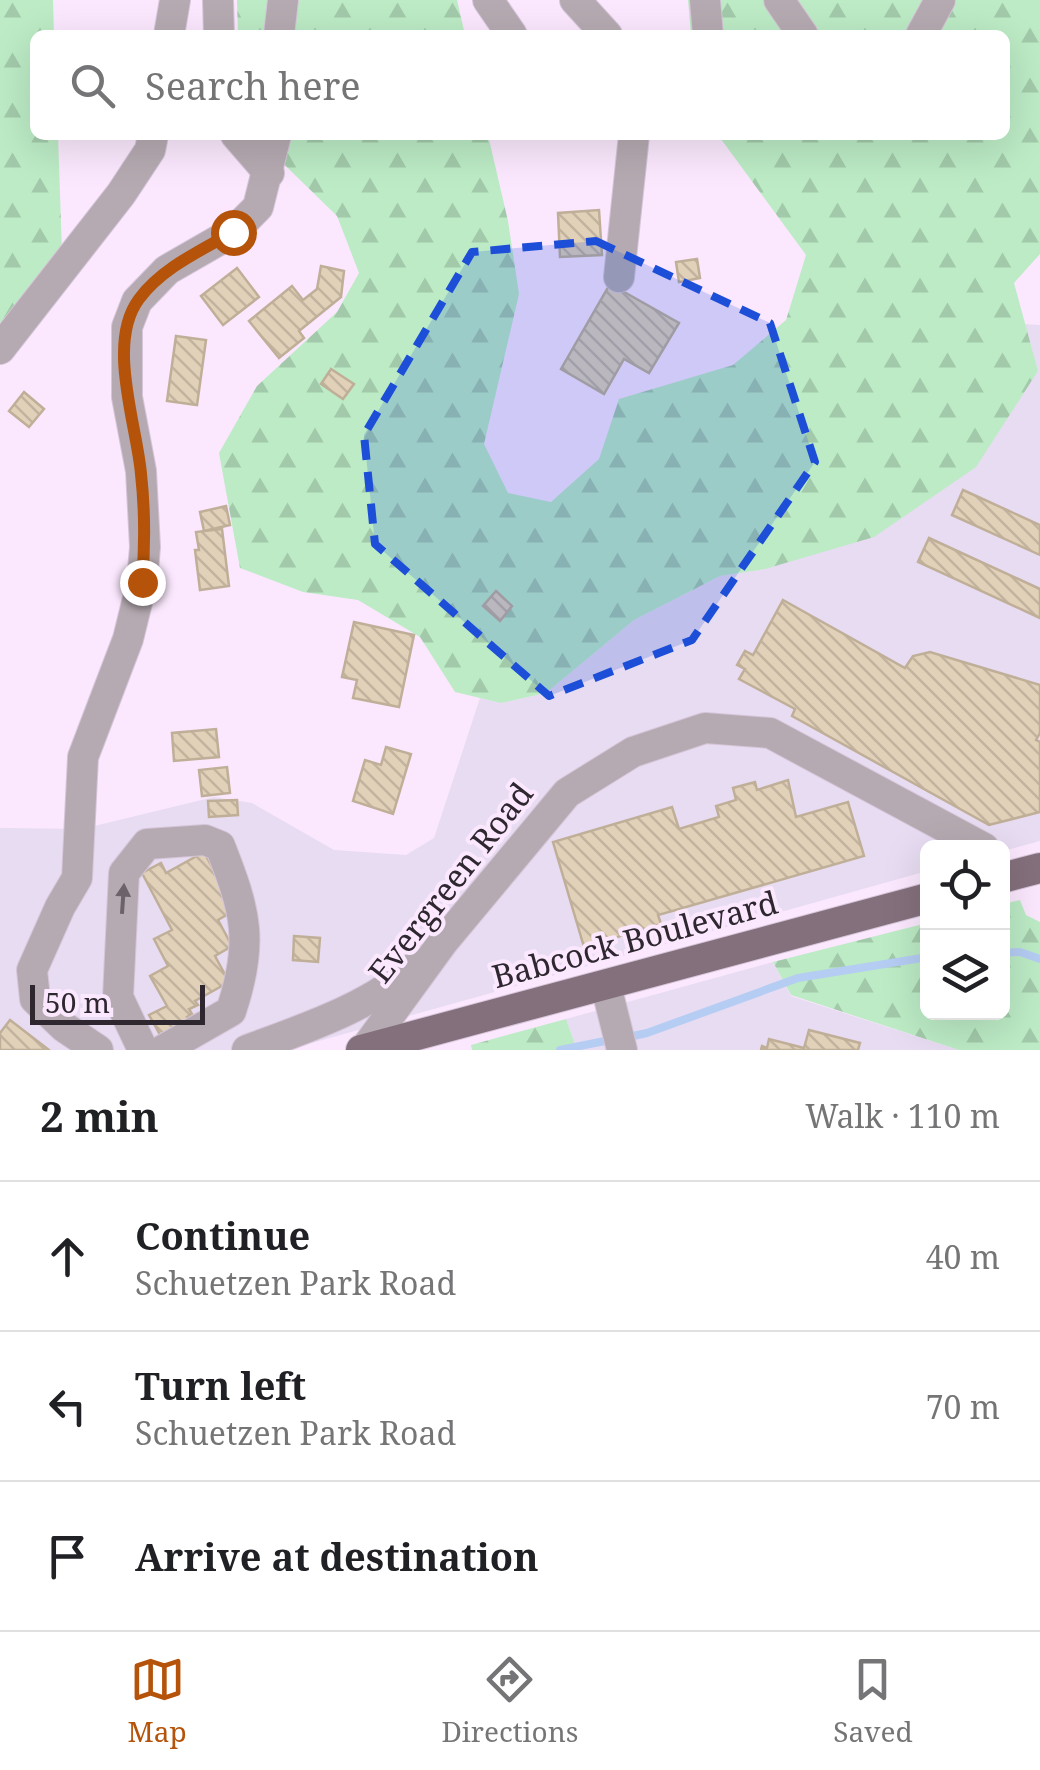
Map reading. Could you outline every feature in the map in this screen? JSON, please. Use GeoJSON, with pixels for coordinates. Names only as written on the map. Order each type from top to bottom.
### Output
{"type":"FeatureCollection","features":[{"type":"Feature","properties":{"kind":"main road"},"geometry":{"type":"LineString","coordinates":[[1010,873],[1040,868]]}},
{"type":"Feature","properties":{"kind":"main road","name":"Babcock Boulevard"},"geometry":{"type":"LineString","coordinates":[[363,1050],[559,996],[609,999],[920,901]]}},
{"type":"Feature","properties":{"kind":"street"},"geometry":{"type":"LineString","coordinates":[[169,30],[175,0]]}},
{"type":"Feature","properties":{"kind":"street"},"geometry":{"type":"LineString","coordinates":[[218,0],[218,30]]}},
{"type":"Feature","properties":{"kind":"street"},"geometry":{"type":"LineString","coordinates":[[279,30],[282,0]]}},
{"type":"Feature","properties":{"kind":"street"},"geometry":{"type":"LineString","coordinates":[[488,0],[509,30]]}},
{"type":"Feature","properties":{"kind":"street"},"geometry":{"type":"LineString","coordinates":[[576,0],[603,30]]}},
{"type":"Feature","properties":{"kind":"street"},"geometry":{"type":"LineString","coordinates":[[706,0],[708,30]]}},
{"type":"Feature","properties":{"kind":"street"},"geometry":{"type":"LineString","coordinates":[[779,0],[799,30]]}},
{"type":"Feature","properties":{"kind":"street"},"geometry":{"type":"LineString","coordinates":[[923,30],[940,0]]}},
{"type":"Feature","properties":{"kind":"street"},"geometry":{"type":"LineString","coordinates":[[0,349],[121,194],[150,150],[152,140]]}},
{"type":"Feature","properties":{"kind":"street"},"geometry":{"type":"LineString","coordinates":[[240,140],[269,174]]}},
{"type":"Feature","properties":{"kind":"street"},"geometry":{"type":"LineString","coordinates":[[98,1050],[35,999],[32,970],[77,878],[83,757],[128,639],[142,582],[145,546],[141,470],[127,397],[127,327],[137,301],[168,270],[233,232],[258,206],[275,140]]}},
{"type":"Feature","properties":{"kind":"street"},"geometry":{"type":"LineString","coordinates":[[620,277],[634,140]]}},
{"type":"Feature","properties":{"kind":"street","name":"Evergreen Road"},"geometry":{"type":"LineString","coordinates":[[363,1050],[442,942],[567,793],[633,752],[705,728],[770,733],[969,840]]}},
{"type":"Feature","properties":{"kind":"street"},"geometry":{"type":"LineString","coordinates":[[144,1050],[118,996],[124,873],[147,844],[204,840],[220,846],[241,899],[245,936],[243,975],[230,1011],[163,1050]]}},
{"type":"Feature","properties":{"kind":"street"},"geometry":{"type":"LineString","coordinates":[[247,1050],[318,1024],[372,996],[411,971],[442,942]]}},
{"type":"Feature","properties":{"kind":"street"},"geometry":{"type":"LineString","coordinates":[[609,999],[622,1050]]}},
{"type":"Feature","properties":{"kind":"highlighted area"},"geometry":{"type":"Polygon","coordinates":[[[596,241],[770,323],[815,462],[692,640],[549,696],[375,544],[364,435],[472,252],[596,241]]]}},
{"type":"Feature","properties":{"kind":"shaded area"},"geometry":{"type":"Polygon","coordinates":[[[1025,324],[1040,325],[1040,841],[1010,849],[1010,840],[920,840],[920,873],[287,1050],[0,1050],[0,828],[82,829],[214,797],[252,803],[334,850],[406,855],[434,838],[480,698],[501,703],[546,693],[634,620],[720,576],[765,569],[1038,372],[1025,324]]]}},
{"type":"Feature","properties":{"kind":"shaded area"},"geometry":{"type":"Polygon","coordinates":[[[773,962],[791,996],[959,1050],[577,1050],[566,1019],[773,962]]]}},
{"type":"Feature","properties":{"kind":"green space"},"geometry":{"type":"Polygon","coordinates":[[[0,0],[53,0],[54,30],[30,30],[30,140],[58,140],[62,252],[0,329],[0,0]]]}},
{"type":"Feature","properties":{"kind":"green space"},"geometry":{"type":"Polygon","coordinates":[[[237,0],[457,0],[464,30],[238,30],[237,0]]]}},
{"type":"Feature","properties":{"kind":"green space"},"geometry":{"type":"Polygon","coordinates":[[[688,0],[1040,0],[1040,254],[1014,283],[1038,371],[976,467],[874,537],[765,569],[720,576],[634,620],[546,693],[501,703],[455,692],[420,637],[358,600],[303,592],[240,568],[219,453],[257,386],[337,312],[359,273],[337,216],[259,140],[489,140],[508,221],[519,294],[484,444],[508,493],[551,502],[599,459],[619,399],[733,365],[786,320],[806,255],[722,140],[1010,140],[1010,30],[691,30],[688,0]]]}},
{"type":"Feature","properties":{"kind":"green space"},"geometry":{"type":"Polygon","coordinates":[[[1020,900],[1026,915],[1040,922],[1040,1050],[959,1050],[791,995],[773,962],[920,925],[920,1020],[1010,1020],[1010,902],[1020,900]]]}},
{"type":"Feature","properties":{"kind":"green space"},"geometry":{"type":"Polygon","coordinates":[[[566,1019],[577,1050],[472,1050],[471,1045],[566,1019]]]}},
{"type":"Feature","properties":{"kind":"building"},"geometry":{"type":"Polygon","coordinates":[[[599,210],[602,255],[560,257],[558,213],[599,210]]]}},
{"type":"Feature","properties":{"kind":"building"},"geometry":{"type":"Polygon","coordinates":[[[697,259],[700,278],[679,282],[676,262],[697,259]]]}},
{"type":"Feature","properties":{"kind":"building"},"geometry":{"type":"Polygon","coordinates":[[[321,266],[344,271],[341,297],[299,331],[304,338],[279,358],[249,321],[292,286],[303,300],[317,289],[321,266]]]}},
{"type":"Feature","properties":{"kind":"building"},"geometry":{"type":"Polygon","coordinates":[[[237,268],[259,297],[223,325],[201,296],[237,268]]]}},
{"type":"Feature","properties":{"kind":"building"},"geometry":{"type":"Polygon","coordinates":[[[610,284],[679,323],[649,373],[624,359],[604,394],[561,369],[610,284]]]}},
{"type":"Feature","properties":{"kind":"building"},"geometry":{"type":"Polygon","coordinates":[[[176,336],[206,340],[197,405],[167,401],[176,336]]]}},
{"type":"Feature","properties":{"kind":"building"},"geometry":{"type":"Polygon","coordinates":[[[331,369],[354,384],[343,399],[321,384],[331,369]]]}},
{"type":"Feature","properties":{"kind":"building"},"geometry":{"type":"Polygon","coordinates":[[[24,392],[44,409],[29,427],[9,411],[24,392]]]}},
{"type":"Feature","properties":{"kind":"building"},"geometry":{"type":"Polygon","coordinates":[[[963,490],[1040,525],[1040,555],[952,515],[963,490]]]}},
{"type":"Feature","properties":{"kind":"building"},"geometry":{"type":"Polygon","coordinates":[[[226,506],[230,525],[204,531],[200,512],[226,506]]]}},
{"type":"Feature","properties":{"kind":"building"},"geometry":{"type":"Polygon","coordinates":[[[222,529],[229,586],[200,590],[196,532],[222,529]]]}},
{"type":"Feature","properties":{"kind":"building"},"geometry":{"type":"Polygon","coordinates":[[[929,538],[1040,589],[1040,618],[918,562],[929,538]]]}},
{"type":"Feature","properties":{"kind":"building"},"geometry":{"type":"Polygon","coordinates":[[[496,591],[512,606],[500,621],[483,606],[496,591]]]}},
{"type":"Feature","properties":{"kind":"building"},"geometry":{"type":"Polygon","coordinates":[[[783,600],[905,668],[913,656],[930,652],[1040,685],[1040,733],[1036,740],[1040,742],[1040,812],[989,825],[792,716],[795,709],[739,679],[745,669],[737,665],[745,651],[753,655],[783,600]]]}},
{"type":"Feature","properties":{"kind":"building"},"geometry":{"type":"Polygon","coordinates":[[[354,622],[414,635],[399,707],[353,698],[357,680],[342,677],[354,622]]]}},
{"type":"Feature","properties":{"kind":"building"},"geometry":{"type":"Polygon","coordinates":[[[216,729],[219,757],[174,761],[172,733],[216,729]]]}},
{"type":"Feature","properties":{"kind":"building"},"geometry":{"type":"Polygon","coordinates":[[[386,747],[411,754],[393,814],[353,801],[365,760],[381,765],[386,747]]]}},
{"type":"Feature","properties":{"kind":"building"},"geometry":{"type":"Polygon","coordinates":[[[227,767],[230,793],[202,796],[199,770],[227,767]]]}},
{"type":"Feature","properties":{"kind":"building"},"geometry":{"type":"Polygon","coordinates":[[[788,780],[796,817],[848,802],[864,856],[658,915],[661,924],[584,947],[553,842],[672,807],[679,829],[719,817],[716,806],[736,800],[733,788],[755,782],[757,790],[788,780]]]}},
{"type":"Feature","properties":{"kind":"building"},"geometry":{"type":"Polygon","coordinates":[[[237,800],[238,815],[209,817],[208,801],[237,800]]]}},
{"type":"Feature","properties":{"kind":"building"},"geometry":{"type":"Polygon","coordinates":[[[204,852],[235,910],[218,920],[232,946],[215,956],[229,982],[195,1001],[198,1005],[189,1009],[192,1014],[187,1017],[192,1025],[163,1040],[149,1015],[167,1006],[150,976],[168,966],[154,939],[172,930],[142,873],[161,863],[166,873],[204,852]]]}},
{"type":"Feature","properties":{"kind":"building"},"geometry":{"type":"Polygon","coordinates":[[[294,936],[320,938],[318,962],[293,960],[294,936]]]}},
{"type":"Feature","properties":{"kind":"building"},"geometry":{"type":"Polygon","coordinates":[[[10,1020],[49,1050],[0,1050],[0,1033],[10,1020]]]}},
{"type":"Feature","properties":{"kind":"building"},"geometry":{"type":"Polygon","coordinates":[[[809,1030],[860,1043],[858,1050],[761,1050],[762,1046],[767,1048],[769,1039],[804,1048],[809,1030]]]}},
{"type":"Feature","properties":{"kind":"waterway"},"geometry":{"type":"LineString","coordinates":[[1010,953],[1040,959]]}},
{"type":"Feature","properties":{"kind":"waterway"},"geometry":{"type":"LineString","coordinates":[[624,1038],[798,978],[920,958]]}},
{"type":"Feature","properties":{"kind":"waterway"},"geometry":{"type":"LineString","coordinates":[[560,1050],[610,1040]]}},
{"type":"Feature","properties":{"kind":"route"},"geometry":{"type":"LineString","coordinates":[[142,582],[145,546],[141,470],[127,397],[127,327],[137,301],[168,270],[233,232]]}}]}
